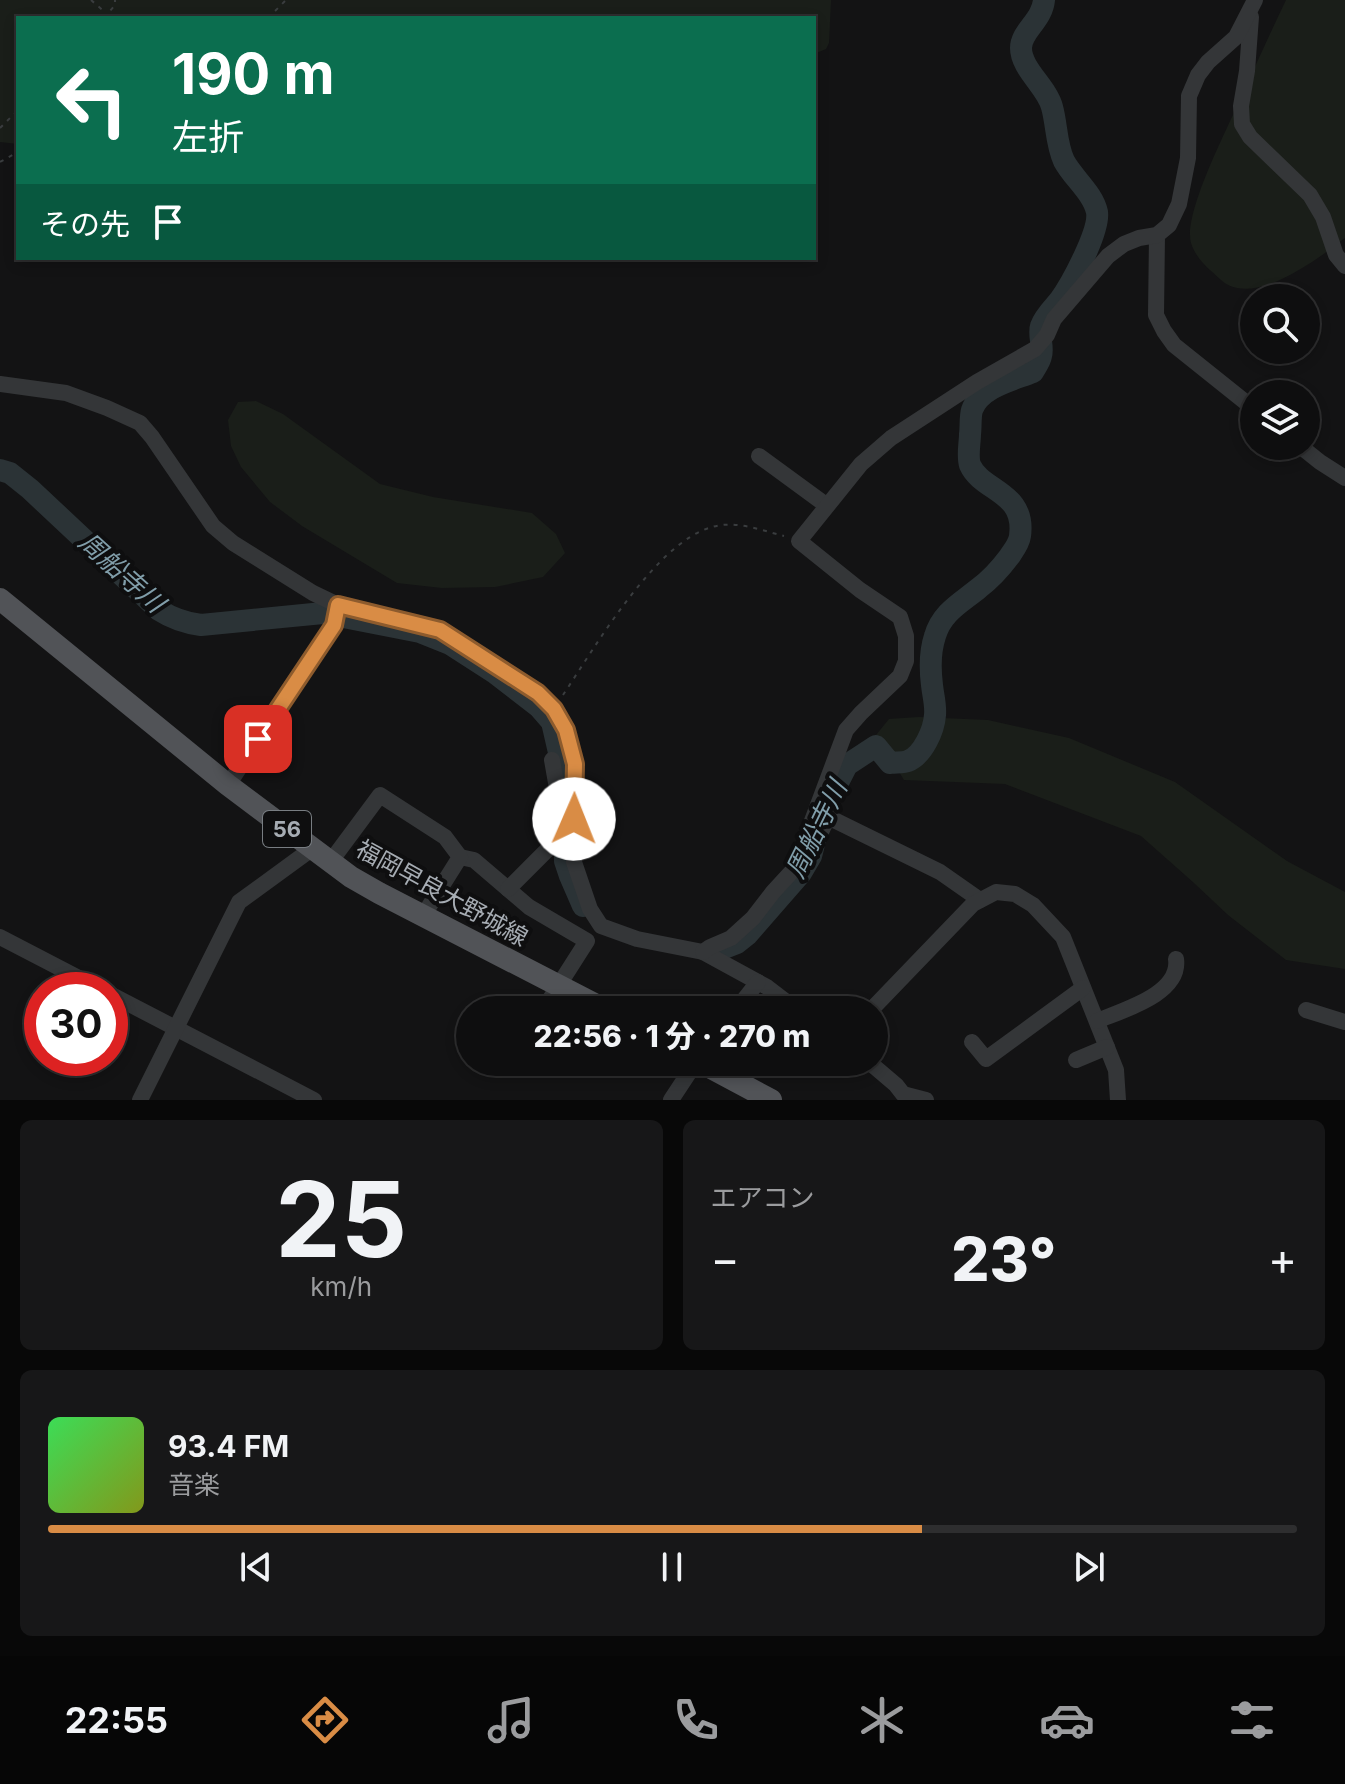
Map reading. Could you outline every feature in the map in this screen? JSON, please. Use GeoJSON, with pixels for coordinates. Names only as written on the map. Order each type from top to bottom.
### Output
{"type":"FeatureCollection","features":[{"type":"Feature","properties":{"kind":"main road","name":"福岡早良大野城線"},"geometry":{"type":"LineString","coordinates":[[0,599],[228,785],[351,877],[580,996]]}},
{"type":"Feature","properties":{"kind":"main road"},"geometry":{"type":"LineString","coordinates":[[725,1076],[771,1100]]}},
{"type":"Feature","properties":{"kind":"street"},"geometry":{"type":"LineString","coordinates":[[708,955],[710,947],[731,938],[753,918],[796,867],[846,730],[900,676],[906,661],[906,636],[900,617],[860,590],[799,541],[861,464],[891,438],[977,382],[1035,349],[1047,335],[1054,319],[1108,256],[1124,244],[1157,235],[1169,225],[1179,204],[1188,158],[1189,96],[1208,62],[1236,37],[1253,4]]}},
{"type":"Feature","properties":{"kind":"street"},"geometry":{"type":"LineString","coordinates":[[1253,4],[1241,106],[1242,124],[1250,137],[1310,195],[1323,217],[1336,255],[1345,266]]}},
{"type":"Feature","properties":{"kind":"street"},"geometry":{"type":"LineString","coordinates":[[1157,235],[1156,315],[1164,331],[1174,345],[1240,398]]}},
{"type":"Feature","properties":{"kind":"street"},"geometry":{"type":"LineString","coordinates":[[0,384],[66,393],[140,423],[213,526],[233,543],[338,605],[440,630],[538,693],[554,709],[566,730],[575,764],[565,842],[508,889]]}},
{"type":"Feature","properties":{"kind":"street"},"geometry":{"type":"LineString","coordinates":[[759,456],[826,505]]}},
{"type":"Feature","properties":{"kind":"street"},"geometry":{"type":"LineString","coordinates":[[1318,460],[1345,478]]}},
{"type":"Feature","properties":{"kind":"street"},"geometry":{"type":"LineString","coordinates":[[228,785],[334,625],[338,605]]}},
{"type":"Feature","properties":{"kind":"street"},"geometry":{"type":"LineString","coordinates":[[552,760],[565,842],[590,909],[601,926],[637,939],[708,955],[778,996]]}},
{"type":"Feature","properties":{"kind":"street"},"geometry":{"type":"LineString","coordinates":[[140,1100],[239,902],[322,855],[380,795],[445,837],[460,857],[474,860],[529,907],[587,941],[553,996]]}},
{"type":"Feature","properties":{"kind":"street"},"geometry":{"type":"LineString","coordinates":[[804,846],[816,843],[828,817],[940,872],[980,900]]}},
{"type":"Feature","properties":{"kind":"street"},"geometry":{"type":"LineString","coordinates":[[423,916],[460,857]]}},
{"type":"Feature","properties":{"kind":"street"},"geometry":{"type":"LineString","coordinates":[[884,996],[973,904],[996,892],[1015,894],[1033,905],[1063,937],[1116,1070],[1118,1100]]}},
{"type":"Feature","properties":{"kind":"street"},"geometry":{"type":"LineString","coordinates":[[0,937],[67,972]]}},
{"type":"Feature","properties":{"kind":"street"},"geometry":{"type":"LineString","coordinates":[[1097,1021],[1168,986],[1176,975],[1176,959]]}},
{"type":"Feature","properties":{"kind":"street"},"geometry":{"type":"LineString","coordinates":[[747,996],[758,982]]}},
{"type":"Feature","properties":{"kind":"street"},"geometry":{"type":"LineString","coordinates":[[972,1042],[990,1063],[1083,988]]}},
{"type":"Feature","properties":{"kind":"street"},"geometry":{"type":"LineString","coordinates":[[128,1003],[314,1100]]}},
{"type":"Feature","properties":{"kind":"street"},"geometry":{"type":"LineString","coordinates":[[1306,1010],[1345,1022]]}},
{"type":"Feature","properties":{"kind":"street"},"geometry":{"type":"LineString","coordinates":[[1076,1060],[1107,1047]]}},
{"type":"Feature","properties":{"kind":"street"},"geometry":{"type":"LineString","coordinates":[[671,1100],[688,1076]]}},
{"type":"Feature","properties":{"kind":"street"},"geometry":{"type":"LineString","coordinates":[[885,1076],[896,1085],[900,1097],[926,1100]]}},
{"type":"Feature","properties":{"kind":"path"},"geometry":{"type":"LineString","coordinates":[[91,0],[107,14],[115,5],[115,0]]}},
{"type":"Feature","properties":{"kind":"path"},"geometry":{"type":"LineString","coordinates":[[270,16],[286,0]]}},
{"type":"Feature","properties":{"kind":"path"},"geometry":{"type":"LineString","coordinates":[[0,128],[16,112]]}},
{"type":"Feature","properties":{"kind":"path"},"geometry":{"type":"LineString","coordinates":[[554,709],[614,620],[656,565],[683,541],[712,527],[741,524],[799,541]]}},
{"type":"Feature","properties":{"kind":"shaded area"},"geometry":{"type":"Polygon","coordinates":[[[0,0],[831,0],[829,43],[826,49],[816,53],[816,16],[16,16],[16,144],[0,142],[0,0]]]}},
{"type":"Feature","properties":{"kind":"shaded area"},"geometry":{"type":"Polygon","coordinates":[[[1286,0],[1345,0],[1345,238],[1303,268],[1269,284],[1240,284],[1240,287],[1234,287],[1208,268],[1191,243],[1193,212],[1286,0]]]}},
{"type":"Feature","properties":{"kind":"shaded area"},"geometry":{"type":"Polygon","coordinates":[[[256,401],[283,414],[380,484],[433,497],[532,513],[556,534],[565,553],[543,577],[495,587],[442,588],[397,583],[302,526],[270,502],[241,467],[231,446],[228,420],[238,402],[256,401]]]}},
{"type":"Feature","properties":{"kind":"shaded area"},"geometry":{"type":"Polygon","coordinates":[[[889,719],[988,720],[1069,738],[1175,782],[1287,861],[1345,892],[1345,969],[1286,960],[1228,915],[1141,836],[1005,784],[904,780],[876,735],[889,719]]]}},
{"type":"Feature","properties":{"kind":"waterway","name":"周船寺川"},"geometry":{"type":"LineString","coordinates":[[714,952],[737,943],[747,935],[801,873],[811,856],[826,806],[847,765],[876,746],[890,763],[908,761],[923,748],[935,715],[931,660],[938,628],[953,609],[995,574],[1018,542],[1020,521],[1016,510],[970,465],[972,410],[982,395],[990,390],[1033,372],[1042,352],[1042,323],[1077,271],[1097,221],[1095,205],[1061,155],[1049,100],[1022,56],[1024,36],[1040,14],[1044,0]]}},
{"type":"Feature","properties":{"kind":"waterway","name":"周船寺川"},"geometry":{"type":"LineString","coordinates":[[0,470],[10,473],[30,489],[159,610],[174,618],[201,625],[323,613],[420,632],[450,644],[495,673],[539,707],[552,722],[567,787],[565,861],[583,906]]}},
{"type":"Feature","properties":{"kind":"route"},"geometry":{"type":"LineString","coordinates":[[258,739],[334,625],[338,605],[440,630],[538,693],[554,709],[566,730],[575,764],[574,819]]}}]}
